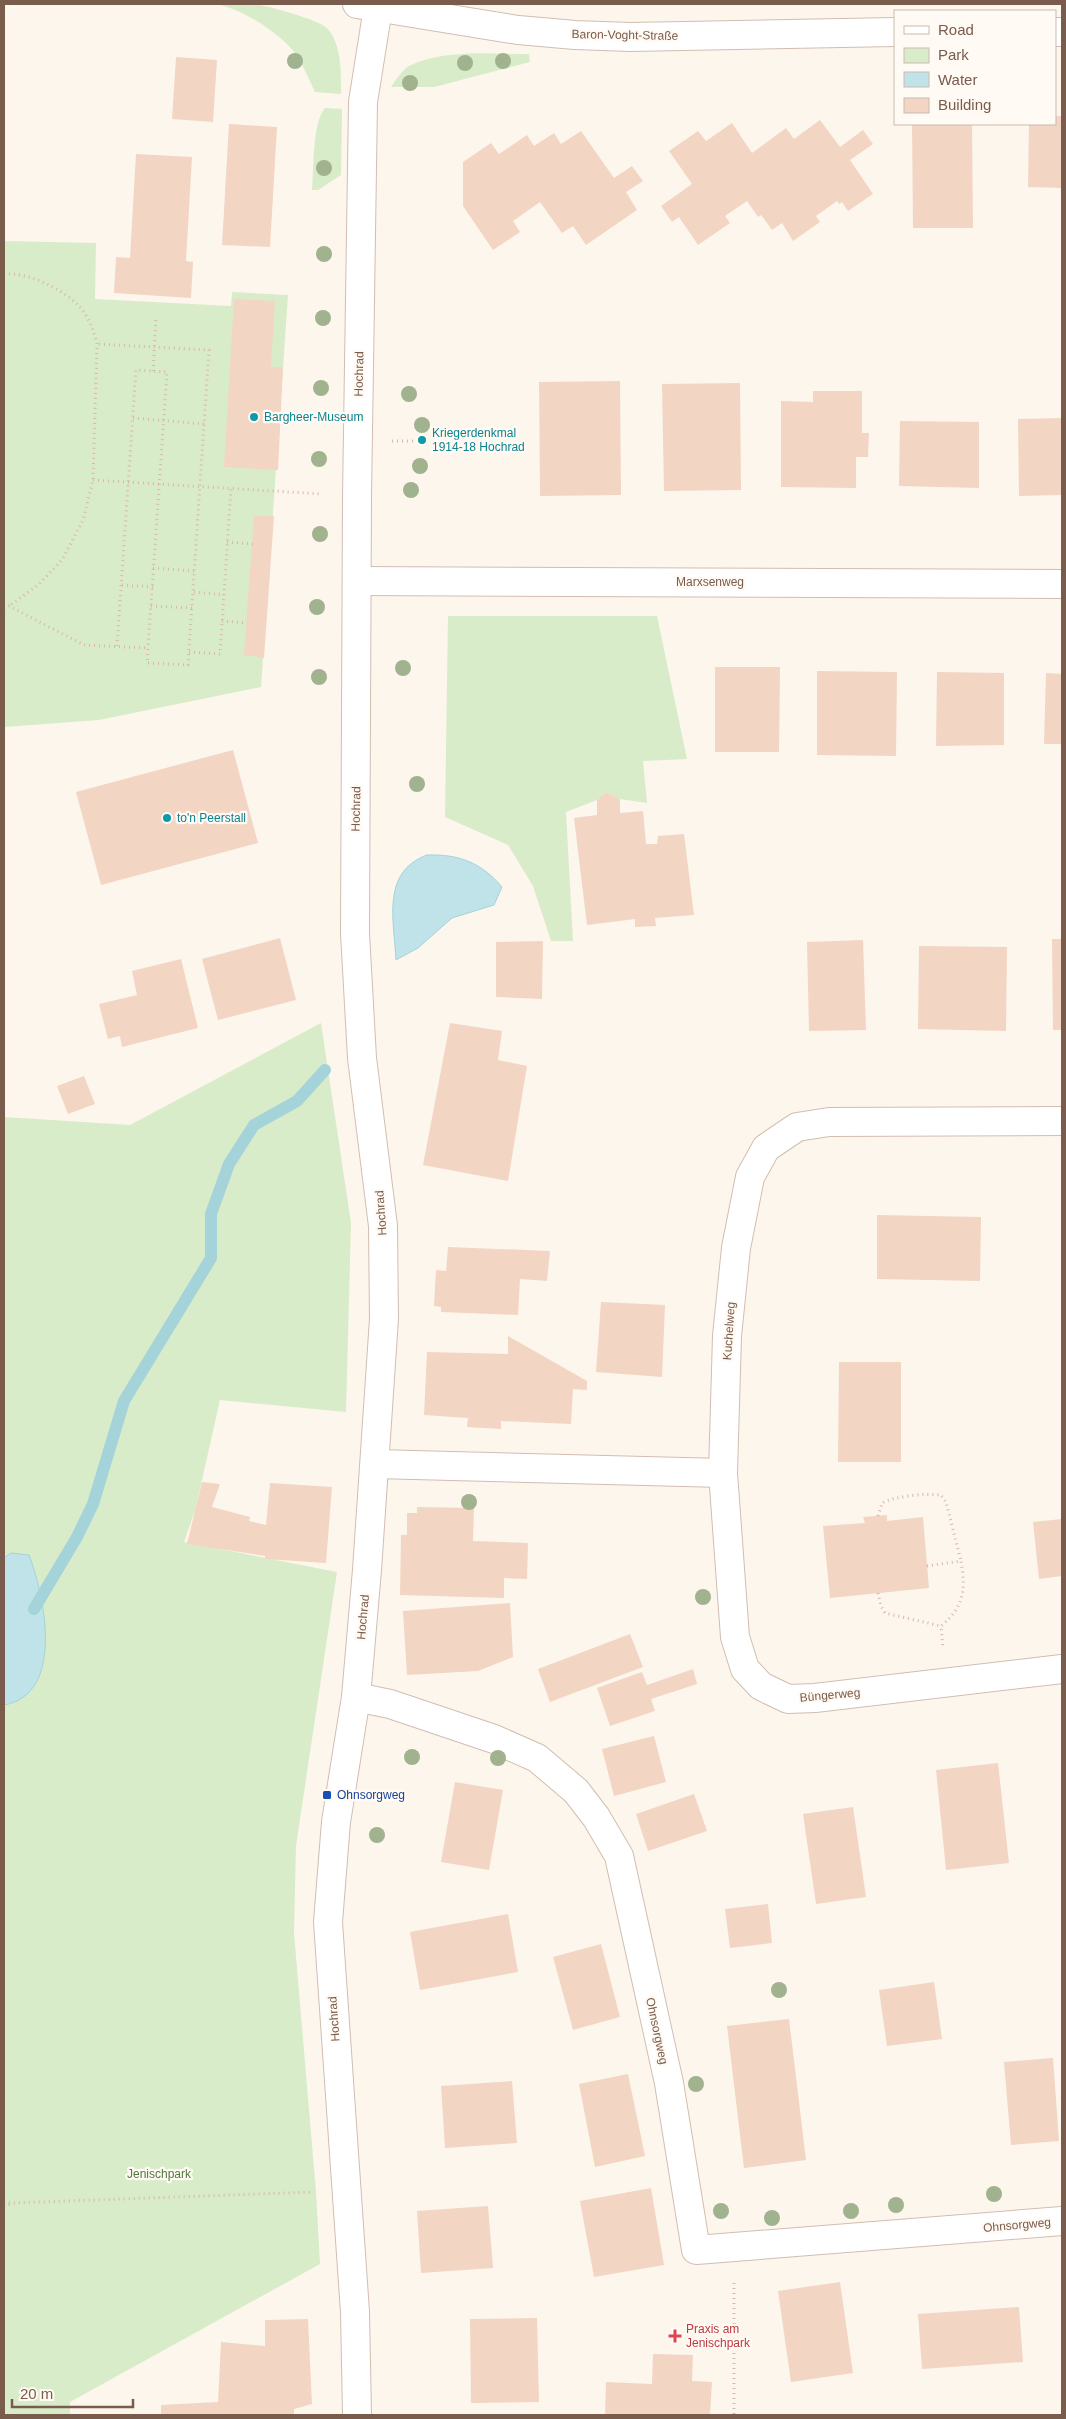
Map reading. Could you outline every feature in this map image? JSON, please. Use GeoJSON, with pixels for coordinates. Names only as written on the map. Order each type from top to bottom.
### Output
{"type":"FeatureCollection","features":[{"type":"Feature","properties":{"kind":"street","name":"Baron-Voght-Straße"},"geometry":{"type":"LineString","coordinates":[[367,6],[518,30],[575,35],[630,37],[894,32]]}},
{"type":"Feature","properties":{"kind":"street","name":"Hochrad"},"geometry":{"type":"LineString","coordinates":[[357,2415],[354,2312],[328,1922],[336,1822],[356,1697],[375,1464],[384,1319],[380,1188],[362,1058],[356,972],[357,497],[363,102],[367,6]]}},
{"type":"Feature","properties":{"kind":"street","name":"Marxsenweg"},"geometry":{"type":"LineString","coordinates":[[358,581],[1062,584]]}},
{"type":"Feature","properties":{"kind":"street","name":"Kuchelweg"},"geometry":{"type":"LineString","coordinates":[[723,1473],[727,1336],[736,1248],[750,1177],[766,1148],[797,1128],[829,1122],[1062,1121]]}},
{"type":"Feature","properties":{"kind":"street"},"geometry":{"type":"LineString","coordinates":[[375,1464],[723,1473]]}},
{"type":"Feature","properties":{"kind":"street","name":"Büngerweg"},"geometry":{"type":"LineString","coordinates":[[723,1473],[735,1637],[745,1669],[761,1686],[788,1699],[948,1683],[1062,1669]]}},
{"type":"Feature","properties":{"kind":"street","name":"Ohnsorgweg"},"geometry":{"type":"LineString","coordinates":[[356,1697],[390,1704],[494,1739],[537,1758],[576,1791],[596,1817],[619,1856],[669,2083],[696,2250],[1062,2221]]}},
{"type":"Feature","properties":{"kind":"path"},"geometry":{"type":"LineString","coordinates":[[4,274],[34,277],[78,306],[94,329],[98,344],[93,480],[83,520],[62,560],[38,585],[4,608]]}},
{"type":"Feature","properties":{"kind":"path"},"geometry":{"type":"LineString","coordinates":[[153,371],[156,320]]}},
{"type":"Feature","properties":{"kind":"path"},"geometry":{"type":"LineString","coordinates":[[98,344],[210,350],[188,666],[147,663],[167,372],[136,370],[117,646]]}},
{"type":"Feature","properties":{"kind":"path"},"geometry":{"type":"LineString","coordinates":[[133,418],[205,424]]}},
{"type":"Feature","properties":{"kind":"path"},"geometry":{"type":"LineString","coordinates":[[386,441],[418,441]]}},
{"type":"Feature","properties":{"kind":"path"},"geometry":{"type":"LineString","coordinates":[[93,480],[357,497]]}},
{"type":"Feature","properties":{"kind":"path"},"geometry":{"type":"LineString","coordinates":[[190,652],[220,654],[231,489]]}},
{"type":"Feature","properties":{"kind":"path"},"geometry":{"type":"LineString","coordinates":[[227,542],[253,544]]}},
{"type":"Feature","properties":{"kind":"path"},"geometry":{"type":"LineString","coordinates":[[153,568],[195,571]]}},
{"type":"Feature","properties":{"kind":"path"},"geometry":{"type":"LineString","coordinates":[[122,585],[152,587]]}},
{"type":"Feature","properties":{"kind":"path"},"geometry":{"type":"LineString","coordinates":[[194,592],[224,595]]}},
{"type":"Feature","properties":{"kind":"path"},"geometry":{"type":"LineString","coordinates":[[9,606],[84,645],[148,648]]}},
{"type":"Feature","properties":{"kind":"path"},"geometry":{"type":"LineString","coordinates":[[151,606],[192,608]]}},
{"type":"Feature","properties":{"kind":"path"},"geometry":{"type":"LineString","coordinates":[[222,621],[247,623]]}},
{"type":"Feature","properties":{"kind":"path"},"geometry":{"type":"LineString","coordinates":[[878,1516],[882,1503],[890,1498],[941,1495],[946,1502],[961,1561],[964,1595],[950,1618],[941,1626]]}},
{"type":"Feature","properties":{"kind":"path"},"geometry":{"type":"LineString","coordinates":[[927,1566],[961,1561]]}},
{"type":"Feature","properties":{"kind":"path"},"geometry":{"type":"LineString","coordinates":[[878,1594],[885,1613],[941,1626]]}},
{"type":"Feature","properties":{"kind":"path"},"geometry":{"type":"LineString","coordinates":[[941,1626],[948,1683]]}},
{"type":"Feature","properties":{"kind":"path"},"geometry":{"type":"LineString","coordinates":[[4,2201],[12,2203],[316,2192]]}},
{"type":"Feature","properties":{"kind":"path"},"geometry":{"type":"LineString","coordinates":[[4,2207],[12,2203]]}},
{"type":"Feature","properties":{"kind":"path"},"geometry":{"type":"LineString","coordinates":[[733,2247],[734,2415]]}},
{"type":"Feature","properties":{"kind":"green space"},"geometry":{"type":"Polygon","coordinates":[[[216,4],[260,5],[304,17],[327,28],[336,42],[338,51],[341,68],[341,94],[315,92],[296,55],[281,38],[245,14],[216,4]]]}},
{"type":"Feature","properties":{"kind":"green space"},"geometry":{"type":"Polygon","coordinates":[[[484,53],[529,54],[530,62],[434,87],[391,87],[409,66],[437,57],[484,53]]]}},
{"type":"Feature","properties":{"kind":"green space"},"geometry":{"type":"Polygon","coordinates":[[[325,108],[342,109],[341,175],[318,190],[312,190],[314,147],[318,124],[325,108]]]}},
{"type":"Feature","properties":{"kind":"green space"},"geometry":{"type":"Polygon","coordinates":[[[4,241],[96,243],[95,299],[231,306],[232,292],[288,295],[261,687],[99,720],[4,727],[4,241]]]}},
{"type":"Feature","properties":{"kind":"green space"},"geometry":{"type":"Polygon","coordinates":[[[448,616],[657,616],[687,759],[643,761],[647,803],[620,799],[606,792],[597,800],[566,812],[573,941],[551,941],[533,886],[508,845],[445,817],[448,616]]]}},
{"type":"Feature","properties":{"kind":"green space","name":"Jenischpark"},"geometry":{"type":"Polygon","coordinates":[[[321,1023],[351,1223],[346,1412],[220,1400],[195,1511],[184,1542],[337,1572],[296,1846],[294,1933],[316,2192],[320,2264],[70,2402],[70,2415],[4,2415],[4,1117],[130,1125],[321,1023]]]}},
{"type":"Feature","properties":{"kind":"water"},"geometry":{"type":"Polygon","coordinates":[[[427,855],[449,856],[468,861],[486,871],[502,887],[494,905],[452,918],[418,948],[396,960],[393,914],[396,885],[402,873],[412,863],[427,855]]]}},
{"type":"Feature","properties":{"kind":"water"},"geometry":{"type":"Polygon","coordinates":[[[11,1553],[29,1555],[40,1593],[45,1640],[43,1663],[36,1682],[23,1697],[4,1705],[4,1558],[11,1553]]]}},
{"type":"Feature","properties":{"kind":"building"},"geometry":{"type":"Polygon","coordinates":[[[176,57],[217,60],[213,122],[172,119],[176,57]]]}},
{"type":"Feature","properties":{"kind":"building"},"geometry":{"type":"Polygon","coordinates":[[[1056,116],[1062,116],[1062,188],[1028,187],[1029,125],[1056,125],[1056,116]]]}},
{"type":"Feature","properties":{"kind":"building"},"geometry":{"type":"Polygon","coordinates":[[[820,120],[840,147],[863,130],[873,144],[850,160],[873,194],[848,211],[842,202],[839,204],[837,201],[816,216],[820,222],[793,241],[782,223],[772,230],[761,215],[758,217],[747,201],[725,216],[730,223],[698,245],[679,217],[672,222],[661,206],[692,184],[669,151],[698,131],[706,141],[732,123],[752,153],[786,128],[794,139],[820,120]]]}},
{"type":"Feature","properties":{"kind":"building"},"geometry":{"type":"Polygon","coordinates":[[[229,124],[277,127],[270,247],[222,245],[229,124]]]}},
{"type":"Feature","properties":{"kind":"building"},"geometry":{"type":"Polygon","coordinates":[[[912,125],[972,125],[973,228],[913,228],[912,125]]]}},
{"type":"Feature","properties":{"kind":"building"},"geometry":{"type":"Polygon","coordinates":[[[581,131],[614,178],[632,166],[643,181],[626,192],[637,210],[586,245],[573,226],[562,233],[540,202],[513,221],[520,232],[493,250],[463,206],[463,162],[491,143],[499,154],[527,135],[534,146],[554,133],[561,144],[581,131]]]}},
{"type":"Feature","properties":{"kind":"building"},"geometry":{"type":"Polygon","coordinates":[[[136,154],[192,157],[186,261],[193,262],[191,298],[114,293],[116,257],[130,258],[136,154]]]}},
{"type":"Feature","properties":{"kind":"building","name":"Bargheer-Museum"},"geometry":{"type":"Polygon","coordinates":[[[234,299],[275,301],[271,367],[283,367],[278,470],[224,467],[234,299]]]}},
{"type":"Feature","properties":{"kind":"building"},"geometry":{"type":"Polygon","coordinates":[[[620,381],[621,495],[540,496],[539,382],[620,381]]]}},
{"type":"Feature","properties":{"kind":"building"},"geometry":{"type":"Polygon","coordinates":[[[740,383],[741,490],[664,491],[662,384],[740,383]]]}},
{"type":"Feature","properties":{"kind":"building"},"geometry":{"type":"Polygon","coordinates":[[[813,391],[862,391],[862,433],[869,433],[868,457],[856,457],[856,488],[781,487],[781,401],[813,402],[813,391]]]}},
{"type":"Feature","properties":{"kind":"building"},"geometry":{"type":"Polygon","coordinates":[[[1062,418],[1062,495],[1019,496],[1018,419],[1062,418]]]}},
{"type":"Feature","properties":{"kind":"building"},"geometry":{"type":"Polygon","coordinates":[[[900,421],[979,422],[979,488],[899,486],[900,421]]]}},
{"type":"Feature","properties":{"kind":"building"},"geometry":{"type":"Polygon","coordinates":[[[254,516],[274,516],[264,658],[244,655],[254,516]]]}},
{"type":"Feature","properties":{"kind":"building"},"geometry":{"type":"Polygon","coordinates":[[[715,667],[780,667],[779,752],[715,752],[715,667]]]}},
{"type":"Feature","properties":{"kind":"building"},"geometry":{"type":"Polygon","coordinates":[[[817,671],[897,672],[896,756],[817,755],[817,671]]]}},
{"type":"Feature","properties":{"kind":"building"},"geometry":{"type":"Polygon","coordinates":[[[937,672],[1004,673],[1004,745],[936,746],[937,672]]]}},
{"type":"Feature","properties":{"kind":"building"},"geometry":{"type":"Polygon","coordinates":[[[1046,673],[1062,674],[1062,744],[1044,744],[1046,673]]]}},
{"type":"Feature","properties":{"kind":"building","name":"to'n Peerstall"},"geometry":{"type":"Polygon","coordinates":[[[233,750],[258,843],[101,885],[76,792],[233,750]]]}},
{"type":"Feature","properties":{"kind":"building"},"geometry":{"type":"Polygon","coordinates":[[[606,792],[620,799],[620,813],[643,811],[646,844],[657,844],[658,836],[684,834],[694,915],[655,918],[656,926],[635,927],[635,919],[587,925],[574,818],[597,815],[597,800],[606,792]]]}},
{"type":"Feature","properties":{"kind":"building"},"geometry":{"type":"Polygon","coordinates":[[[280,938],[296,1000],[218,1020],[202,959],[280,938]]]}},
{"type":"Feature","properties":{"kind":"building"},"geometry":{"type":"Polygon","coordinates":[[[1052,939],[1062,939],[1062,1030],[1053,1030],[1052,939]]]}},
{"type":"Feature","properties":{"kind":"building"},"geometry":{"type":"Polygon","coordinates":[[[863,940],[866,1030],[809,1031],[807,942],[863,940]]]}},
{"type":"Feature","properties":{"kind":"building"},"geometry":{"type":"Polygon","coordinates":[[[543,941],[542,999],[496,997],[496,942],[543,941]]]}},
{"type":"Feature","properties":{"kind":"building"},"geometry":{"type":"Polygon","coordinates":[[[919,946],[1007,947],[1006,1031],[918,1029],[919,946]]]}},
{"type":"Feature","properties":{"kind":"building"},"geometry":{"type":"Polygon","coordinates":[[[181,959],[198,1028],[122,1047],[120,1036],[108,1039],[99,1004],[137,995],[132,971],[181,959]]]}},
{"type":"Feature","properties":{"kind":"building"},"geometry":{"type":"Polygon","coordinates":[[[450,1023],[502,1031],[498,1060],[527,1066],[508,1181],[423,1165],[450,1023]]]}},
{"type":"Feature","properties":{"kind":"building"},"geometry":{"type":"Polygon","coordinates":[[[84,1076],[95,1104],[68,1114],[57,1086],[84,1076]]]}},
{"type":"Feature","properties":{"kind":"building"},"geometry":{"type":"Polygon","coordinates":[[[877,1215],[981,1217],[980,1281],[877,1279],[877,1215]]]}},
{"type":"Feature","properties":{"kind":"building"},"geometry":{"type":"Polygon","coordinates":[[[448,1247],[550,1251],[547,1281],[520,1279],[518,1315],[441,1312],[441,1307],[434,1306],[436,1270],[446,1271],[448,1247]]]}},
{"type":"Feature","properties":{"kind":"building"},"geometry":{"type":"Polygon","coordinates":[[[601,1302],[665,1305],[662,1377],[596,1372],[601,1302]]]}},
{"type":"Feature","properties":{"kind":"building"},"geometry":{"type":"Polygon","coordinates":[[[508,1336],[587,1381],[587,1390],[573,1389],[571,1424],[501,1421],[501,1429],[467,1427],[468,1418],[424,1415],[427,1352],[508,1354],[508,1336]]]}},
{"type":"Feature","properties":{"kind":"building"},"geometry":{"type":"Polygon","coordinates":[[[839,1362],[901,1362],[901,1462],[838,1462],[839,1362]]]}},
{"type":"Feature","properties":{"kind":"building"},"geometry":{"type":"Polygon","coordinates":[[[202,1482],[220,1484],[212,1507],[250,1517],[249,1521],[266,1525],[270,1483],[332,1487],[326,1563],[265,1559],[265,1556],[187,1544],[202,1482]]]}},
{"type":"Feature","properties":{"kind":"building"},"geometry":{"type":"Polygon","coordinates":[[[417,1507],[474,1508],[473,1541],[528,1543],[527,1579],[504,1578],[504,1598],[400,1595],[401,1535],[407,1535],[407,1513],[417,1513],[417,1507]]]}},
{"type":"Feature","properties":{"kind":"building"},"geometry":{"type":"Polygon","coordinates":[[[887,1515],[887,1521],[923,1517],[929,1588],[830,1598],[823,1526],[865,1523],[863,1517],[887,1515]]]}},
{"type":"Feature","properties":{"kind":"building"},"geometry":{"type":"Polygon","coordinates":[[[1062,1519],[1062,1576],[1039,1579],[1033,1522],[1062,1519]]]}},
{"type":"Feature","properties":{"kind":"building"},"geometry":{"type":"Polygon","coordinates":[[[510,1603],[513,1657],[478,1671],[407,1675],[403,1611],[510,1603]]]}},
{"type":"Feature","properties":{"kind":"building"},"geometry":{"type":"Polygon","coordinates":[[[630,1634],[643,1667],[550,1702],[538,1669],[630,1634]]]}},
{"type":"Feature","properties":{"kind":"building"},"geometry":{"type":"Polygon","coordinates":[[[693,1669],[697,1684],[651,1699],[655,1711],[610,1726],[597,1688],[642,1672],[647,1685],[693,1669]]]}},
{"type":"Feature","properties":{"kind":"building"},"geometry":{"type":"Polygon","coordinates":[[[654,1736],[666,1782],[614,1796],[602,1749],[654,1736]]]}},
{"type":"Feature","properties":{"kind":"building"},"geometry":{"type":"Polygon","coordinates":[[[998,1763],[1009,1863],[946,1870],[936,1770],[998,1763]]]}},
{"type":"Feature","properties":{"kind":"building"},"geometry":{"type":"Polygon","coordinates":[[[455,1782],[503,1790],[489,1870],[441,1862],[455,1782]]]}},
{"type":"Feature","properties":{"kind":"building"},"geometry":{"type":"Polygon","coordinates":[[[694,1794],[707,1831],[648,1851],[636,1814],[694,1794]]]}},
{"type":"Feature","properties":{"kind":"building"},"geometry":{"type":"Polygon","coordinates":[[[853,1807],[866,1897],[816,1904],[803,1814],[853,1807]]]}},
{"type":"Feature","properties":{"kind":"building"},"geometry":{"type":"Polygon","coordinates":[[[768,1904],[772,1943],[730,1948],[725,1909],[768,1904]]]}},
{"type":"Feature","properties":{"kind":"building"},"geometry":{"type":"Polygon","coordinates":[[[508,1914],[518,1972],[420,1990],[410,1932],[508,1914]]]}},
{"type":"Feature","properties":{"kind":"building"},"geometry":{"type":"Polygon","coordinates":[[[601,1944],[620,2017],[573,2030],[553,1957],[601,1944]]]}},
{"type":"Feature","properties":{"kind":"building"},"geometry":{"type":"Polygon","coordinates":[[[934,1982],[942,2039],[887,2046],[879,1990],[934,1982]]]}},
{"type":"Feature","properties":{"kind":"building"},"geometry":{"type":"Polygon","coordinates":[[[789,2019],[806,2160],[744,2168],[727,2026],[789,2019]]]}},
{"type":"Feature","properties":{"kind":"building"},"geometry":{"type":"Polygon","coordinates":[[[1053,2058],[1059,2141],[1011,2145],[1004,2062],[1053,2058]]]}},
{"type":"Feature","properties":{"kind":"building"},"geometry":{"type":"Polygon","coordinates":[[[628,2074],[645,2156],[595,2167],[579,2084],[628,2074]]]}},
{"type":"Feature","properties":{"kind":"building"},"geometry":{"type":"Polygon","coordinates":[[[512,2081],[517,2143],[445,2148],[441,2086],[512,2081]]]}},
{"type":"Feature","properties":{"kind":"building"},"geometry":{"type":"Polygon","coordinates":[[[651,2188],[664,2265],[594,2277],[580,2201],[651,2188]]]}},
{"type":"Feature","properties":{"kind":"building"},"geometry":{"type":"Polygon","coordinates":[[[488,2206],[493,2268],[421,2273],[417,2211],[488,2206]]]}},
{"type":"Feature","properties":{"kind":"building"},"geometry":{"type":"Polygon","coordinates":[[[840,2282],[853,2373],[791,2382],[778,2291],[840,2282]]]}},
{"type":"Feature","properties":{"kind":"building"},"geometry":{"type":"Polygon","coordinates":[[[1019,2307],[1023,2362],[922,2369],[918,2314],[1019,2307]]]}},
{"type":"Feature","properties":{"kind":"building"},"geometry":{"type":"Polygon","coordinates":[[[537,2318],[539,2402],[471,2403],[470,2319],[537,2318]]]}},
{"type":"Feature","properties":{"kind":"building"},"geometry":{"type":"Polygon","coordinates":[[[308,2319],[312,2404],[294,2409],[294,2415],[161,2415],[161,2405],[218,2402],[221,2342],[265,2346],[265,2320],[308,2319]]]}},
{"type":"Feature","properties":{"kind":"building"},"geometry":{"type":"Polygon","coordinates":[[[653,2354],[693,2355],[692,2381],[712,2382],[710,2415],[605,2415],[606,2382],[652,2384],[653,2354]]]}},
{"type":"Feature","properties":{"kind":"waterway"},"geometry":{"type":"LineString","coordinates":[[34,1609],[77,1537],[93,1504],[124,1401],[211,1258],[211,1214],[229,1164],[254,1125],[297,1101],[325,1070]]}},
{"type":"Feature","properties":{"kind":"place","name":"Bargheer-Museum"},"geometry":{"type":"Point","coordinates":[254,417]}},
{"type":"Feature","properties":{"kind":"place","name":"Kriegerdenkmal 1914-18 Hochrad"},"geometry":{"type":"Point","coordinates":[422,440]}},
{"type":"Feature","properties":{"kind":"place","name":"to'n Peerstall"},"geometry":{"type":"Point","coordinates":[167,818]}},
{"type":"Feature","properties":{"kind":"place","name":"Ohnsorgweg"},"geometry":{"type":"Point","coordinates":[327,1795]}},
{"type":"Feature","properties":{"kind":"place","name":"Praxis am Jenischpark"},"geometry":{"type":"Point","coordinates":[675,2336]}}]}
